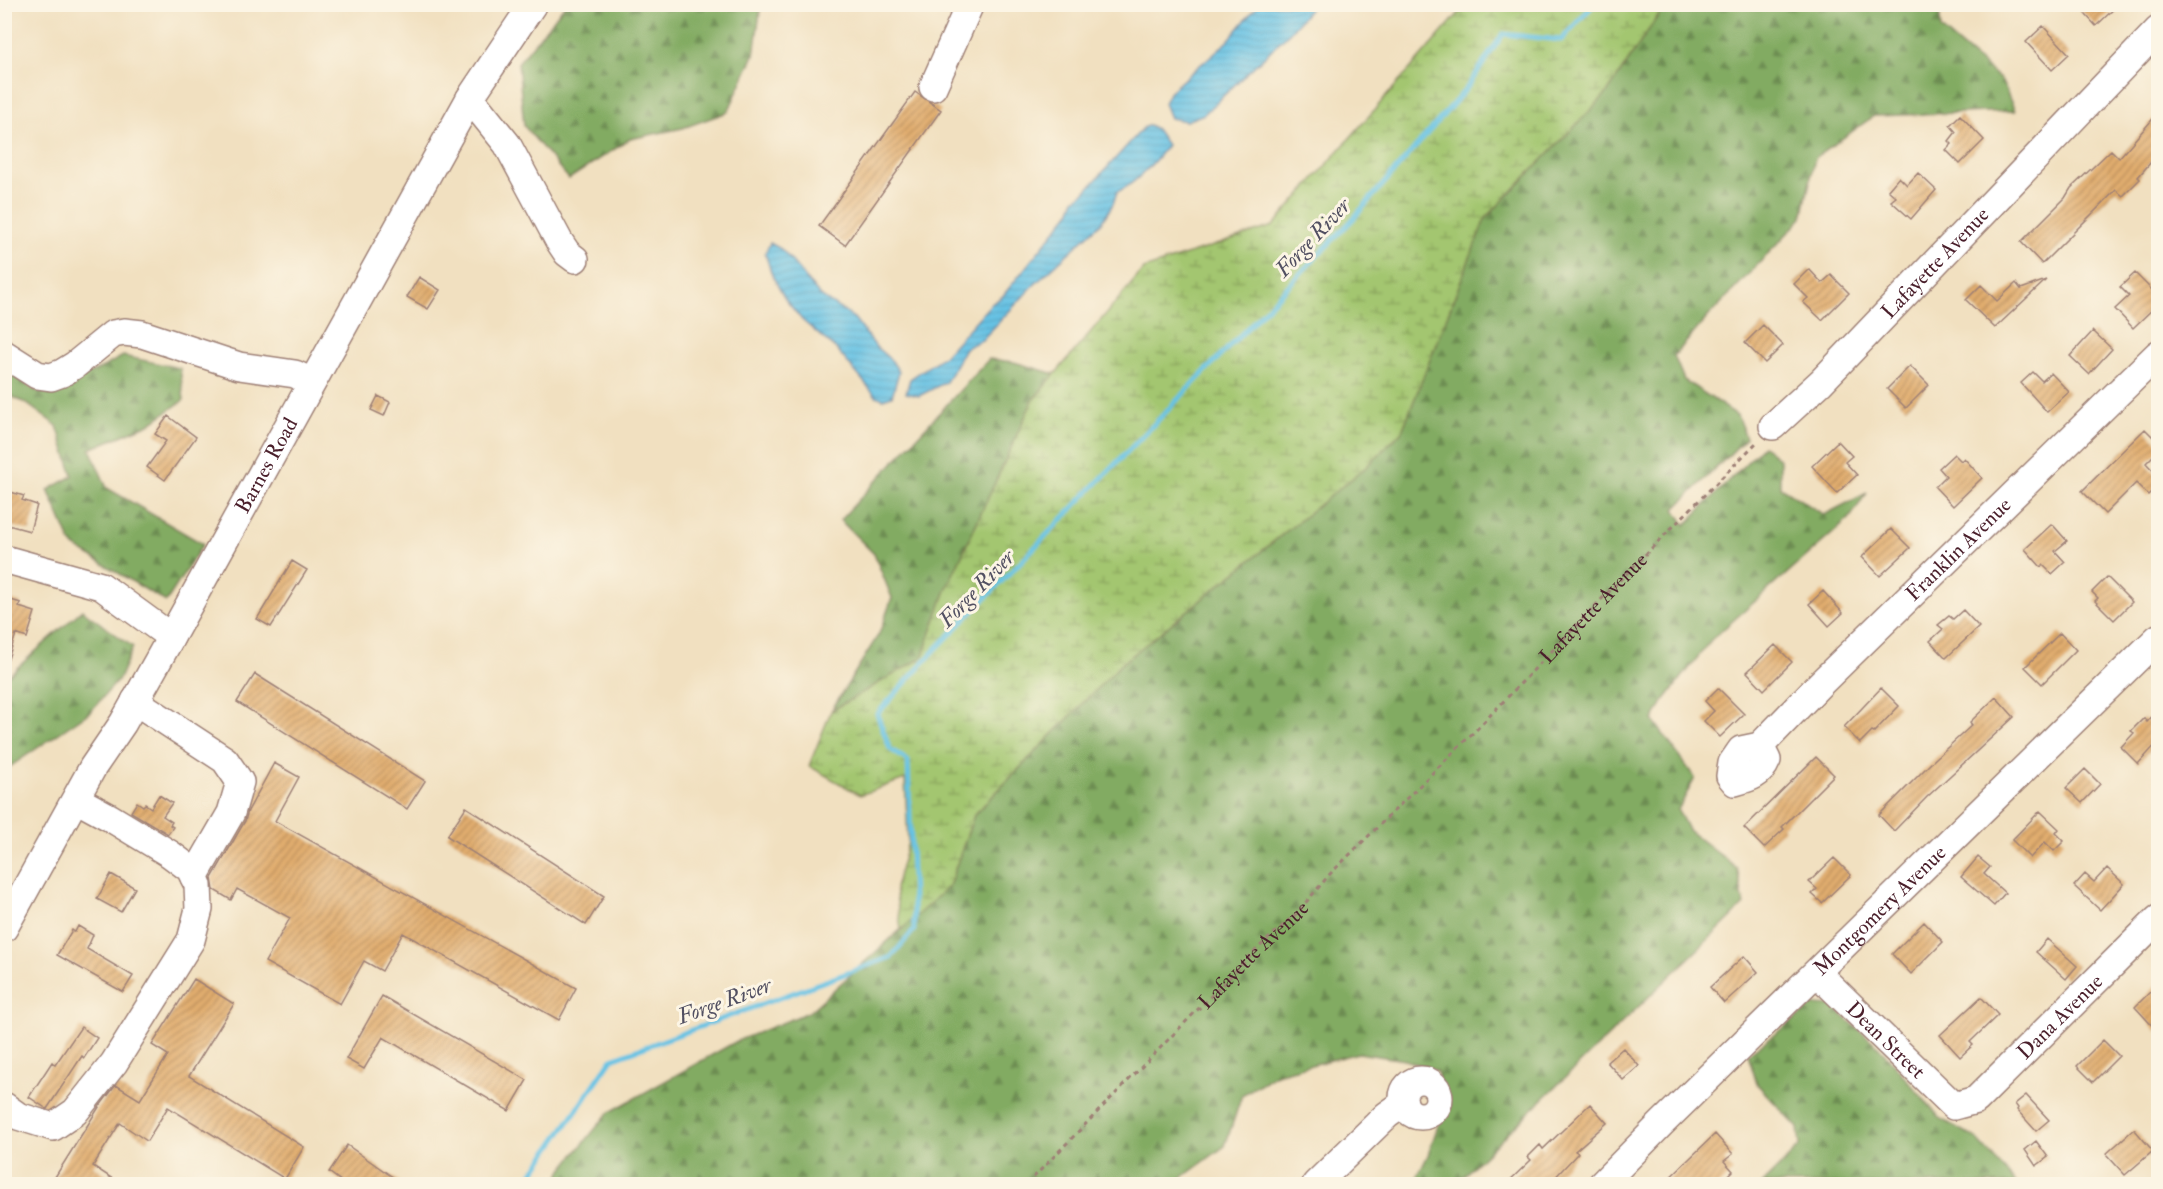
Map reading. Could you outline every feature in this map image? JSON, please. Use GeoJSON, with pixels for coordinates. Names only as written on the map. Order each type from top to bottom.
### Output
{"type":"FeatureCollection","features":[{"type":"Feature","properties":{"kind":"street","name":"Barnes Road"},"geometry":{"type":"LineString","coordinates":[[4,928],[93,767],[135,701],[171,637],[470,98],[533,4]]}},
{"type":"Feature","properties":{"kind":"street"},"geometry":{"type":"LineString","coordinates":[[933,87],[970,4]]}},
{"type":"Feature","properties":{"kind":"street","name":"Lafayette Avenue"},"geometry":{"type":"LineString","coordinates":[[1773,426],[1821,382],[2158,30]]}},
{"type":"Feature","properties":{"kind":"street"},"geometry":{"type":"LineString","coordinates":[[470,98],[507,144],[559,241],[567,253],[575,259]]}},
{"type":"Feature","properties":{"kind":"street"},"geometry":{"type":"LineString","coordinates":[[4,354],[37,375],[51,377],[75,365],[113,334],[124,332],[142,334],[239,366],[295,374],[312,382]]}},
{"type":"Feature","properties":{"kind":"street","name":"Franklin Avenue"},"geometry":{"type":"LineString","coordinates":[[1760,746],[1820,684],[2158,354]]}},
{"type":"Feature","properties":{"kind":"street"},"geometry":{"type":"LineString","coordinates":[[4,559],[101,586],[171,637]]}},
{"type":"Feature","properties":{"kind":"street","name":"Montgomery Avenue"},"geometry":{"type":"LineString","coordinates":[[1602,1185],[1661,1124],[2158,638]]}},
{"type":"Feature","properties":{"kind":"street"},"geometry":{"type":"LineString","coordinates":[[135,701],[225,760],[240,782],[231,813],[194,877]]}},
{"type":"Feature","properties":{"kind":"street"},"geometry":{"type":"LineString","coordinates":[[4,1106],[18,1116],[53,1127],[75,1112],[114,1063],[191,940],[199,909],[198,885],[190,869],[170,854],[109,817],[76,800]]}},
{"type":"Feature","properties":{"kind":"street","name":"Dana Avenue"},"geometry":{"type":"LineString","coordinates":[[1954,1106],[1976,1100],[2158,919]]}},
{"type":"Feature","properties":{"kind":"street","name":"Dean Street"},"geometry":{"type":"LineString","coordinates":[[1817,973],[1954,1106]]}},
{"type":"Feature","properties":{"kind":"street"},"geometry":{"type":"LineString","coordinates":[[1317,1185],[1387,1114],[1404,1104]]}},
{"type":"Feature","properties":{"kind":"path","name":"Lafayette Avenue"},"geometry":{"type":"LineString","coordinates":[[1027,1185],[1258,948],[1296,914],[1330,874],[1476,730],[1619,581],[1773,426]]}},
{"type":"Feature","properties":{"kind":"green space"},"geometry":{"type":"Polygon","coordinates":[[[566,4],[761,5],[754,55],[728,112],[683,128],[630,139],[569,179],[524,126],[518,63],[566,4]]]}},
{"type":"Feature","properties":{"kind":"green space"},"geometry":{"type":"Polygon","coordinates":[[[1466,5],[1665,5],[1607,93],[1485,219],[1402,431],[1366,467],[1120,665],[974,815],[949,886],[901,930],[895,888],[908,842],[905,779],[860,795],[809,766],[831,711],[922,658],[946,590],[1033,400],[1144,269],[1273,226],[1466,5]]]}},
{"type":"Feature","properties":{"kind":"green space"},"geometry":{"type":"Polygon","coordinates":[[[1665,5],[1944,5],[1939,9],[1941,29],[2001,80],[2015,111],[1874,116],[1815,158],[1802,218],[1674,356],[1684,380],[1737,415],[1746,438],[1675,509],[1685,525],[1763,446],[1780,459],[1780,487],[1824,515],[1867,493],[1849,519],[1711,640],[1663,702],[1653,720],[1695,778],[1678,810],[1688,830],[1737,868],[1744,905],[1455,1184],[1414,1184],[1428,1155],[1444,1108],[1437,1071],[1405,1060],[1358,1053],[1276,1074],[1242,1095],[1225,1146],[1173,1184],[557,1184],[561,1171],[608,1113],[737,1041],[809,1012],[949,886],[974,815],[1120,665],[1366,467],[1402,431],[1485,219],[1607,93],[1665,5]]]}},
{"type":"Feature","properties":{"kind":"green space"},"geometry":{"type":"Polygon","coordinates":[[[123,356],[180,368],[184,400],[149,424],[90,449],[107,488],[203,544],[166,602],[72,545],[48,490],[73,476],[57,426],[27,404],[5,393],[4,370],[38,392],[94,372],[123,356]]]}},
{"type":"Feature","properties":{"kind":"green space"},"geometry":{"type":"Polygon","coordinates":[[[989,359],[1014,362],[1055,374],[1033,400],[946,590],[922,658],[831,711],[879,634],[892,598],[874,554],[840,520],[989,359]]]}},
{"type":"Feature","properties":{"kind":"green space"},"geometry":{"type":"Polygon","coordinates":[[[82,610],[133,647],[119,679],[90,712],[5,770],[5,673],[9,675],[82,610]]]}},
{"type":"Feature","properties":{"kind":"green space"},"geometry":{"type":"Polygon","coordinates":[[[1814,1005],[1832,1006],[1879,1047],[1940,1118],[1977,1139],[2017,1184],[1762,1184],[1800,1146],[1798,1128],[1757,1084],[1748,1054],[1814,1005]]]}},
{"type":"Feature","properties":{"kind":"water"},"geometry":{"type":"Polygon","coordinates":[[[1258,5],[1313,5],[1290,32],[1204,114],[1186,121],[1170,118],[1164,103],[1170,91],[1227,42],[1258,5]]]}},
{"type":"Feature","properties":{"kind":"water"},"geometry":{"type":"Polygon","coordinates":[[[1149,125],[1156,129],[1167,145],[1145,172],[1117,192],[1113,204],[1101,223],[1034,285],[982,340],[965,348],[946,382],[919,396],[906,393],[910,379],[944,356],[991,304],[1002,297],[1070,212],[1075,199],[1085,192],[1143,128],[1149,125]]]}},
{"type":"Feature","properties":{"kind":"water"},"geometry":{"type":"Polygon","coordinates":[[[770,243],[781,249],[820,296],[854,318],[876,347],[892,361],[899,372],[892,396],[883,399],[876,396],[836,349],[802,320],[786,300],[772,275],[765,253],[770,243]]]}},
{"type":"Feature","properties":{"kind":"building"},"geometry":{"type":"Polygon","coordinates":[[[2076,4],[2119,4],[2096,26],[2076,4]]]}},
{"type":"Feature","properties":{"kind":"building"},"geometry":{"type":"Polygon","coordinates":[[[2043,26],[2069,54],[2052,70],[2026,42],[2043,26]]]}},
{"type":"Feature","properties":{"kind":"building"},"geometry":{"type":"Polygon","coordinates":[[[915,92],[941,110],[845,245],[819,226],[915,92]]]}},
{"type":"Feature","properties":{"kind":"building"},"geometry":{"type":"Polygon","coordinates":[[[2158,113],[2158,154],[2138,177],[2140,179],[2123,196],[2116,190],[2042,264],[2021,242],[2065,198],[2071,188],[2111,150],[2119,158],[2158,113]]]}},
{"type":"Feature","properties":{"kind":"building"},"geometry":{"type":"Polygon","coordinates":[[[1960,115],[1984,140],[1960,164],[1946,150],[1952,144],[1949,141],[1956,132],[1950,125],[1960,115]]]}},
{"type":"Feature","properties":{"kind":"building"},"geometry":{"type":"Polygon","coordinates":[[[1918,173],[1936,190],[1911,219],[1891,201],[1896,197],[1888,190],[1899,177],[1907,185],[1918,173]]]}},
{"type":"Feature","properties":{"kind":"building"},"geometry":{"type":"Polygon","coordinates":[[[1809,269],[1822,283],[1831,275],[1849,293],[1822,320],[1803,302],[1808,298],[1794,284],[1809,269]]]}},
{"type":"Feature","properties":{"kind":"building"},"geometry":{"type":"Polygon","coordinates":[[[2135,273],[2158,296],[2158,304],[2133,328],[2115,309],[2129,296],[2120,287],[2135,273]]]}},
{"type":"Feature","properties":{"kind":"building"},"geometry":{"type":"Polygon","coordinates":[[[419,277],[440,290],[428,309],[407,297],[419,277]]]}},
{"type":"Feature","properties":{"kind":"building"},"geometry":{"type":"Polygon","coordinates":[[[2046,280],[1995,328],[1966,300],[1981,285],[1997,301],[2016,283],[2021,289],[2046,280]]]}},
{"type":"Feature","properties":{"kind":"building"},"geometry":{"type":"Polygon","coordinates":[[[1763,325],[1783,345],[1765,363],[1745,343],[1763,325]]]}},
{"type":"Feature","properties":{"kind":"building"},"geometry":{"type":"Polygon","coordinates":[[[2093,331],[2112,349],[2089,374],[2070,356],[2093,331]]]}},
{"type":"Feature","properties":{"kind":"building"},"geometry":{"type":"Polygon","coordinates":[[[1910,366],[1929,385],[1906,408],[1887,389],[1910,366]]]}},
{"type":"Feature","properties":{"kind":"building"},"geometry":{"type":"Polygon","coordinates":[[[2033,372],[2042,381],[2051,373],[2069,392],[2047,412],[2021,383],[2033,372]]]}},
{"type":"Feature","properties":{"kind":"building"},"geometry":{"type":"Polygon","coordinates":[[[378,396],[390,402],[384,416],[371,410],[378,396]]]}},
{"type":"Feature","properties":{"kind":"building"},"geometry":{"type":"Polygon","coordinates":[[[168,416],[196,437],[165,480],[147,467],[166,441],[155,434],[168,416]]]}},
{"type":"Feature","properties":{"kind":"building"},"geometry":{"type":"Polygon","coordinates":[[[2145,429],[2158,442],[2158,451],[2146,463],[2158,476],[2158,485],[2148,495],[2136,483],[2105,514],[2082,491],[2145,429]]]}},
{"type":"Feature","properties":{"kind":"building"},"geometry":{"type":"Polygon","coordinates":[[[1838,441],[1852,456],[1845,462],[1857,475],[1837,493],[1812,466],[1838,441]]]}},
{"type":"Feature","properties":{"kind":"building"},"geometry":{"type":"Polygon","coordinates":[[[1954,454],[1961,461],[1964,458],[1982,478],[1953,506],[1935,487],[1946,476],[1939,468],[1954,454]]]}},
{"type":"Feature","properties":{"kind":"building"},"geometry":{"type":"Polygon","coordinates":[[[4,490],[24,496],[22,500],[37,505],[30,531],[4,524],[4,490]]]}},
{"type":"Feature","properties":{"kind":"building"},"geometry":{"type":"Polygon","coordinates":[[[2052,524],[2067,541],[2055,551],[2065,562],[2052,574],[2043,565],[2041,567],[2025,549],[2052,524]]]}},
{"type":"Feature","properties":{"kind":"building"},"geometry":{"type":"Polygon","coordinates":[[[1891,529],[1910,548],[1880,576],[1862,557],[1891,529]]]}},
{"type":"Feature","properties":{"kind":"building"},"geometry":{"type":"Polygon","coordinates":[[[292,561],[307,570],[271,627],[257,619],[292,561]]]}},
{"type":"Feature","properties":{"kind":"building"},"geometry":{"type":"Polygon","coordinates":[[[2107,577],[2132,602],[2114,620],[2095,601],[2098,598],[2092,592],[2107,577]]]}},
{"type":"Feature","properties":{"kind":"building"},"geometry":{"type":"Polygon","coordinates":[[[1823,591],[1843,613],[1829,626],[1809,604],[1823,591]]]}},
{"type":"Feature","properties":{"kind":"building"},"geometry":{"type":"Polygon","coordinates":[[[4,598],[21,603],[19,607],[35,612],[27,638],[16,634],[7,662],[4,662],[4,598]]]}},
{"type":"Feature","properties":{"kind":"building"},"geometry":{"type":"Polygon","coordinates":[[[1963,610],[1979,627],[1946,658],[1930,641],[1943,629],[1938,625],[1949,616],[1953,619],[1963,610]]]}},
{"type":"Feature","properties":{"kind":"building"},"geometry":{"type":"Polygon","coordinates":[[[2060,633],[2076,650],[2042,684],[2025,667],[2060,633]]]}},
{"type":"Feature","properties":{"kind":"building"},"geometry":{"type":"Polygon","coordinates":[[[1775,645],[1792,662],[1764,690],[1747,672],[1775,645]]]}},
{"type":"Feature","properties":{"kind":"building"},"geometry":{"type":"Polygon","coordinates":[[[255,674],[425,781],[407,809],[237,702],[255,674]]]}},
{"type":"Feature","properties":{"kind":"building"},"geometry":{"type":"Polygon","coordinates":[[[1718,688],[1744,714],[1720,737],[1704,721],[1714,711],[1705,701],[1718,688]]]}},
{"type":"Feature","properties":{"kind":"building"},"geometry":{"type":"Polygon","coordinates":[[[1881,688],[1899,706],[1860,743],[1844,727],[1881,688]]]}},
{"type":"Feature","properties":{"kind":"building"},"geometry":{"type":"Polygon","coordinates":[[[1996,697],[2014,717],[1927,797],[1894,831],[1879,815],[1972,725],[1970,722],[1996,697]]]}},
{"type":"Feature","properties":{"kind":"building"},"geometry":{"type":"Polygon","coordinates":[[[2158,710],[2158,742],[2138,764],[2121,747],[2134,733],[2131,731],[2144,718],[2147,722],[2158,710]]]}},
{"type":"Feature","properties":{"kind":"building"},"geometry":{"type":"Polygon","coordinates":[[[1816,757],[1834,775],[1764,848],[1744,828],[1816,757]]]}},
{"type":"Feature","properties":{"kind":"building"},"geometry":{"type":"Polygon","coordinates":[[[274,763],[299,777],[275,821],[576,988],[559,1020],[403,933],[382,971],[364,961],[340,1004],[265,962],[290,918],[237,889],[231,900],[214,890],[212,878],[245,821],[274,763]]]}},
{"type":"Feature","properties":{"kind":"building"},"geometry":{"type":"Polygon","coordinates":[[[2085,769],[2100,784],[2082,803],[2066,788],[2085,769]]]}},
{"type":"Feature","properties":{"kind":"building"},"geometry":{"type":"Polygon","coordinates":[[[159,795],[172,803],[163,816],[172,822],[170,825],[173,827],[168,834],[131,812],[137,802],[151,808],[159,795]]]}},
{"type":"Feature","properties":{"kind":"building"},"geometry":{"type":"Polygon","coordinates":[[[466,807],[604,896],[586,925],[447,836],[466,807]]]}},
{"type":"Feature","properties":{"kind":"building"},"geometry":{"type":"Polygon","coordinates":[[[2040,811],[2059,829],[2056,833],[2064,841],[2054,851],[2045,842],[2030,858],[2012,840],[2040,811]]]}},
{"type":"Feature","properties":{"kind":"building"},"geometry":{"type":"Polygon","coordinates":[[[1978,857],[1990,867],[1984,874],[2005,893],[1994,906],[1961,877],[1978,857]]]}},
{"type":"Feature","properties":{"kind":"building"},"geometry":{"type":"Polygon","coordinates":[[[1834,858],[1851,875],[1822,903],[1812,894],[1817,889],[1809,882],[1834,858]]]}},
{"type":"Feature","properties":{"kind":"building"},"geometry":{"type":"Polygon","coordinates":[[[2107,868],[2124,884],[2100,910],[2074,886],[2085,874],[2094,882],[2107,868]]]}},
{"type":"Feature","properties":{"kind":"building"},"geometry":{"type":"Polygon","coordinates":[[[111,874],[135,888],[121,912],[97,899],[111,874]]]}},
{"type":"Feature","properties":{"kind":"building"},"geometry":{"type":"Polygon","coordinates":[[[1924,922],[1943,942],[1911,974],[1892,954],[1924,922]]]}},
{"type":"Feature","properties":{"kind":"building"},"geometry":{"type":"Polygon","coordinates":[[[78,926],[93,935],[87,949],[133,976],[123,992],[57,955],[72,930],[75,932],[78,926]]]}},
{"type":"Feature","properties":{"kind":"building"},"geometry":{"type":"Polygon","coordinates":[[[2047,939],[2077,966],[2066,979],[2036,952],[2047,939]]]}},
{"type":"Feature","properties":{"kind":"building"},"geometry":{"type":"Polygon","coordinates":[[[1744,956],[1758,972],[1724,1003],[1710,987],[1744,956]]]}},
{"type":"Feature","properties":{"kind":"building"},"geometry":{"type":"Polygon","coordinates":[[[194,979],[234,1004],[189,1076],[304,1147],[285,1179],[168,1107],[147,1141],[120,1123],[93,1166],[122,1185],[50,1185],[99,1107],[116,1085],[140,1100],[168,1055],[152,1045],[194,979]]]}},
{"type":"Feature","properties":{"kind":"building"},"geometry":{"type":"Polygon","coordinates":[[[2158,984],[2158,1032],[2135,1007],[2158,984]]]}},
{"type":"Feature","properties":{"kind":"building"},"geometry":{"type":"Polygon","coordinates":[[[382,996],[527,1080],[509,1111],[383,1037],[364,1069],[346,1059],[382,996]]]}},
{"type":"Feature","properties":{"kind":"building"},"geometry":{"type":"Polygon","coordinates":[[[1981,997],[1998,1015],[1970,1042],[1973,1045],[1960,1057],[1940,1035],[1981,997]]]}},
{"type":"Feature","properties":{"kind":"building"},"geometry":{"type":"Polygon","coordinates":[[[81,1027],[97,1038],[84,1058],[82,1056],[47,1109],[29,1097],[52,1062],[55,1065],[81,1027]]]}},
{"type":"Feature","properties":{"kind":"building"},"geometry":{"type":"Polygon","coordinates":[[[2103,1040],[2119,1056],[2093,1082],[2077,1066],[2103,1040]]]}},
{"type":"Feature","properties":{"kind":"building"},"geometry":{"type":"Polygon","coordinates":[[[1623,1048],[1639,1066],[1623,1080],[1607,1062],[1623,1048]]]}},
{"type":"Feature","properties":{"kind":"building"},"geometry":{"type":"Polygon","coordinates":[[[2026,1095],[2049,1120],[2036,1131],[2017,1110],[2015,1104],[2026,1095]]]}},
{"type":"Feature","properties":{"kind":"building"},"geometry":{"type":"Polygon","coordinates":[[[1590,1104],[1607,1123],[1575,1151],[1578,1153],[1548,1185],[1505,1185],[1531,1160],[1528,1157],[1540,1145],[1543,1149],[1590,1104]]]}},
{"type":"Feature","properties":{"kind":"building"},"geometry":{"type":"Polygon","coordinates":[[[2134,1129],[2153,1151],[2125,1175],[2106,1154],[2134,1129]]]}},
{"type":"Feature","properties":{"kind":"building"},"geometry":{"type":"Polygon","coordinates":[[[1715,1134],[1733,1154],[1724,1161],[1733,1171],[1719,1185],[1662,1185],[1715,1134]]]}},
{"type":"Feature","properties":{"kind":"building"},"geometry":{"type":"Polygon","coordinates":[[[2036,1141],[2048,1157],[2036,1166],[2025,1150],[2036,1141]]]}},
{"type":"Feature","properties":{"kind":"building"},"geometry":{"type":"Polygon","coordinates":[[[347,1145],[404,1185],[346,1185],[329,1172],[347,1145]]]}},
{"type":"Feature","properties":{"kind":"waterway","name":"Forge River"},"geometry":{"type":"LineString","coordinates":[[525,1184],[612,1059],[891,957],[914,930],[908,761],[890,749],[877,714],[934,651],[1352,220],[1466,89],[1503,34],[1561,40],[1594,4]]}}]}
